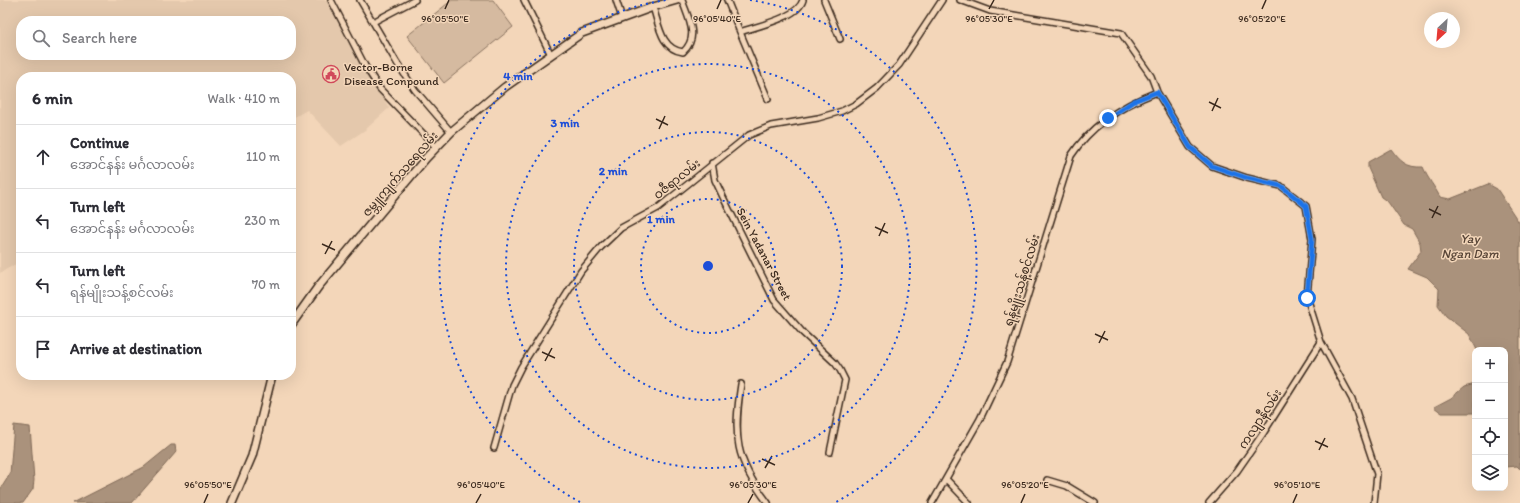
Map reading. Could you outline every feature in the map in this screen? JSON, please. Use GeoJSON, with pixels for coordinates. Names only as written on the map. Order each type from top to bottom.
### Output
{"type":"FeatureCollection","features":[{"type":"Feature","properties":{"kind":"main road","name":"ဇမ္ဘူကျက်သရေလမ်း"},"geometry":{"type":"LineString","coordinates":[[296,318],[318,287],[436,147],[451,132],[505,87],[582,33],[653,7],[677,0]]}},
{"type":"Feature","properties":{"kind":"main road"},"geometry":{"type":"LineString","coordinates":[[232,503],[252,456],[271,380]]}},
{"type":"Feature","properties":{"kind":"street"},"geometry":{"type":"LineString","coordinates":[[332,0],[365,66],[380,90],[436,147]]}},
{"type":"Feature","properties":{"kind":"street"},"geometry":{"type":"LineString","coordinates":[[360,0],[415,90],[451,132]]}},
{"type":"Feature","properties":{"kind":"street"},"geometry":{"type":"LineString","coordinates":[[373,22],[415,0]]}},
{"type":"Feature","properties":{"kind":"street"},"geometry":{"type":"LineString","coordinates":[[524,0],[551,55]]}},
{"type":"Feature","properties":{"kind":"street"},"geometry":{"type":"LineString","coordinates":[[616,0],[622,18]]}},
{"type":"Feature","properties":{"kind":"street"},"geometry":{"type":"LineString","coordinates":[[653,7],[667,46],[674,51],[683,52],[690,46],[693,33],[682,0]]}},
{"type":"Feature","properties":{"kind":"street"},"geometry":{"type":"LineString","coordinates":[[727,0],[768,99]]}},
{"type":"Feature","properties":{"kind":"street"},"geometry":{"type":"LineString","coordinates":[[740,32],[783,18],[797,10],[802,5],[803,0]]}},
{"type":"Feature","properties":{"kind":"street"},"geometry":{"type":"LineString","coordinates":[[824,0],[840,39]]}},
{"type":"Feature","properties":{"kind":"street","name":"ဝဇီရာလမ်း"},"geometry":{"type":"LineString","coordinates":[[494,448],[512,385],[521,367],[581,271],[601,247],[621,228],[658,208],[712,163],[749,136],[771,126],[818,118],[842,111],[856,104],[877,88],[899,65],[942,0]]}},
{"type":"Feature","properties":{"kind":"street"},"geometry":{"type":"LineString","coordinates":[[960,0],[990,11],[1120,33],[1151,76],[1157,92],[1190,147],[1212,166],[1247,178],[1281,186],[1306,206],[1312,239],[1307,298],[1321,342],[1352,399],[1377,474],[1374,503]]}},
{"type":"Feature","properties":{"kind":"street","name":"ရန်မျိုးသန့်စင်လမ်း"},"geometry":{"type":"LineString","coordinates":[[932,503],[980,419],[1008,362],[1071,156],[1086,136],[1100,124],[1134,101],[1157,92]]}},
{"type":"Feature","properties":{"kind":"street","name":"Sein Yadanar Street"},"geometry":{"type":"LineString","coordinates":[[712,163],[715,180],[774,300],[803,333],[835,363],[844,380],[830,452]]}},
{"type":"Feature","properties":{"kind":"street","name":"ကလျာနီလမ်း"},"geometry":{"type":"LineString","coordinates":[[1209,503],[1237,471],[1321,342]]}},
{"type":"Feature","properties":{"kind":"street"},"geometry":{"type":"LineString","coordinates":[[741,384],[736,423],[740,457],[753,484],[768,503]]}},
{"type":"Feature","properties":{"kind":"street"},"geometry":{"type":"LineString","coordinates":[[946,480],[969,503]]}},
{"type":"Feature","properties":{"kind":"street"},"geometry":{"type":"LineString","coordinates":[[1047,480],[1067,486],[1095,503]]}},
{"type":"Feature","properties":{"kind":"shaded area"},"geometry":{"type":"Polygon","coordinates":[[[0,0],[328,0],[389,108],[365,130],[341,146],[307,110],[296,116],[296,72],[16,72],[16,264],[0,273],[0,0]]]}},
{"type":"Feature","properties":{"kind":"shaded area"},"geometry":{"type":"Polygon","coordinates":[[[452,0],[493,0],[513,27],[444,83],[407,36],[452,0]]]}},
{"type":"Feature","properties":{"kind":"water","name":"Yay Ngan Dam"},"geometry":{"type":"Polygon","coordinates":[[[1391,149],[1404,163],[1412,166],[1423,167],[1440,197],[1450,199],[1488,184],[1497,189],[1520,224],[1520,469],[1517,466],[1508,467],[1508,347],[1476,347],[1469,334],[1446,316],[1438,305],[1439,289],[1427,277],[1408,269],[1421,251],[1420,243],[1412,229],[1404,225],[1388,202],[1381,197],[1368,168],[1368,162],[1391,149]]]}},
{"type":"Feature","properties":{"kind":"water"},"geometry":{"type":"Polygon","coordinates":[[[1472,385],[1472,413],[1442,413],[1434,407],[1451,398],[1464,387],[1472,385]]]}},
{"type":"Feature","properties":{"kind":"water"},"geometry":{"type":"Polygon","coordinates":[[[14,425],[30,427],[34,480],[33,489],[23,503],[0,503],[0,490],[10,474],[14,425]]]}},
{"type":"Feature","properties":{"kind":"water"},"geometry":{"type":"Polygon","coordinates":[[[171,445],[175,445],[176,452],[132,503],[73,503],[144,467],[171,445]]]}},
{"type":"Feature","properties":{"kind":"place","name":"Vector-Borne Disease Conpound"},"geometry":{"type":"Point","coordinates":[331,74]}},
{"type":"Feature","properties":{"kind":"route"},"geometry":{"type":"LineString","coordinates":[[1108,118],[1134,101],[1157,92],[1190,147],[1212,166],[1247,178],[1281,186],[1306,206],[1312,239],[1307,298]]}}]}
